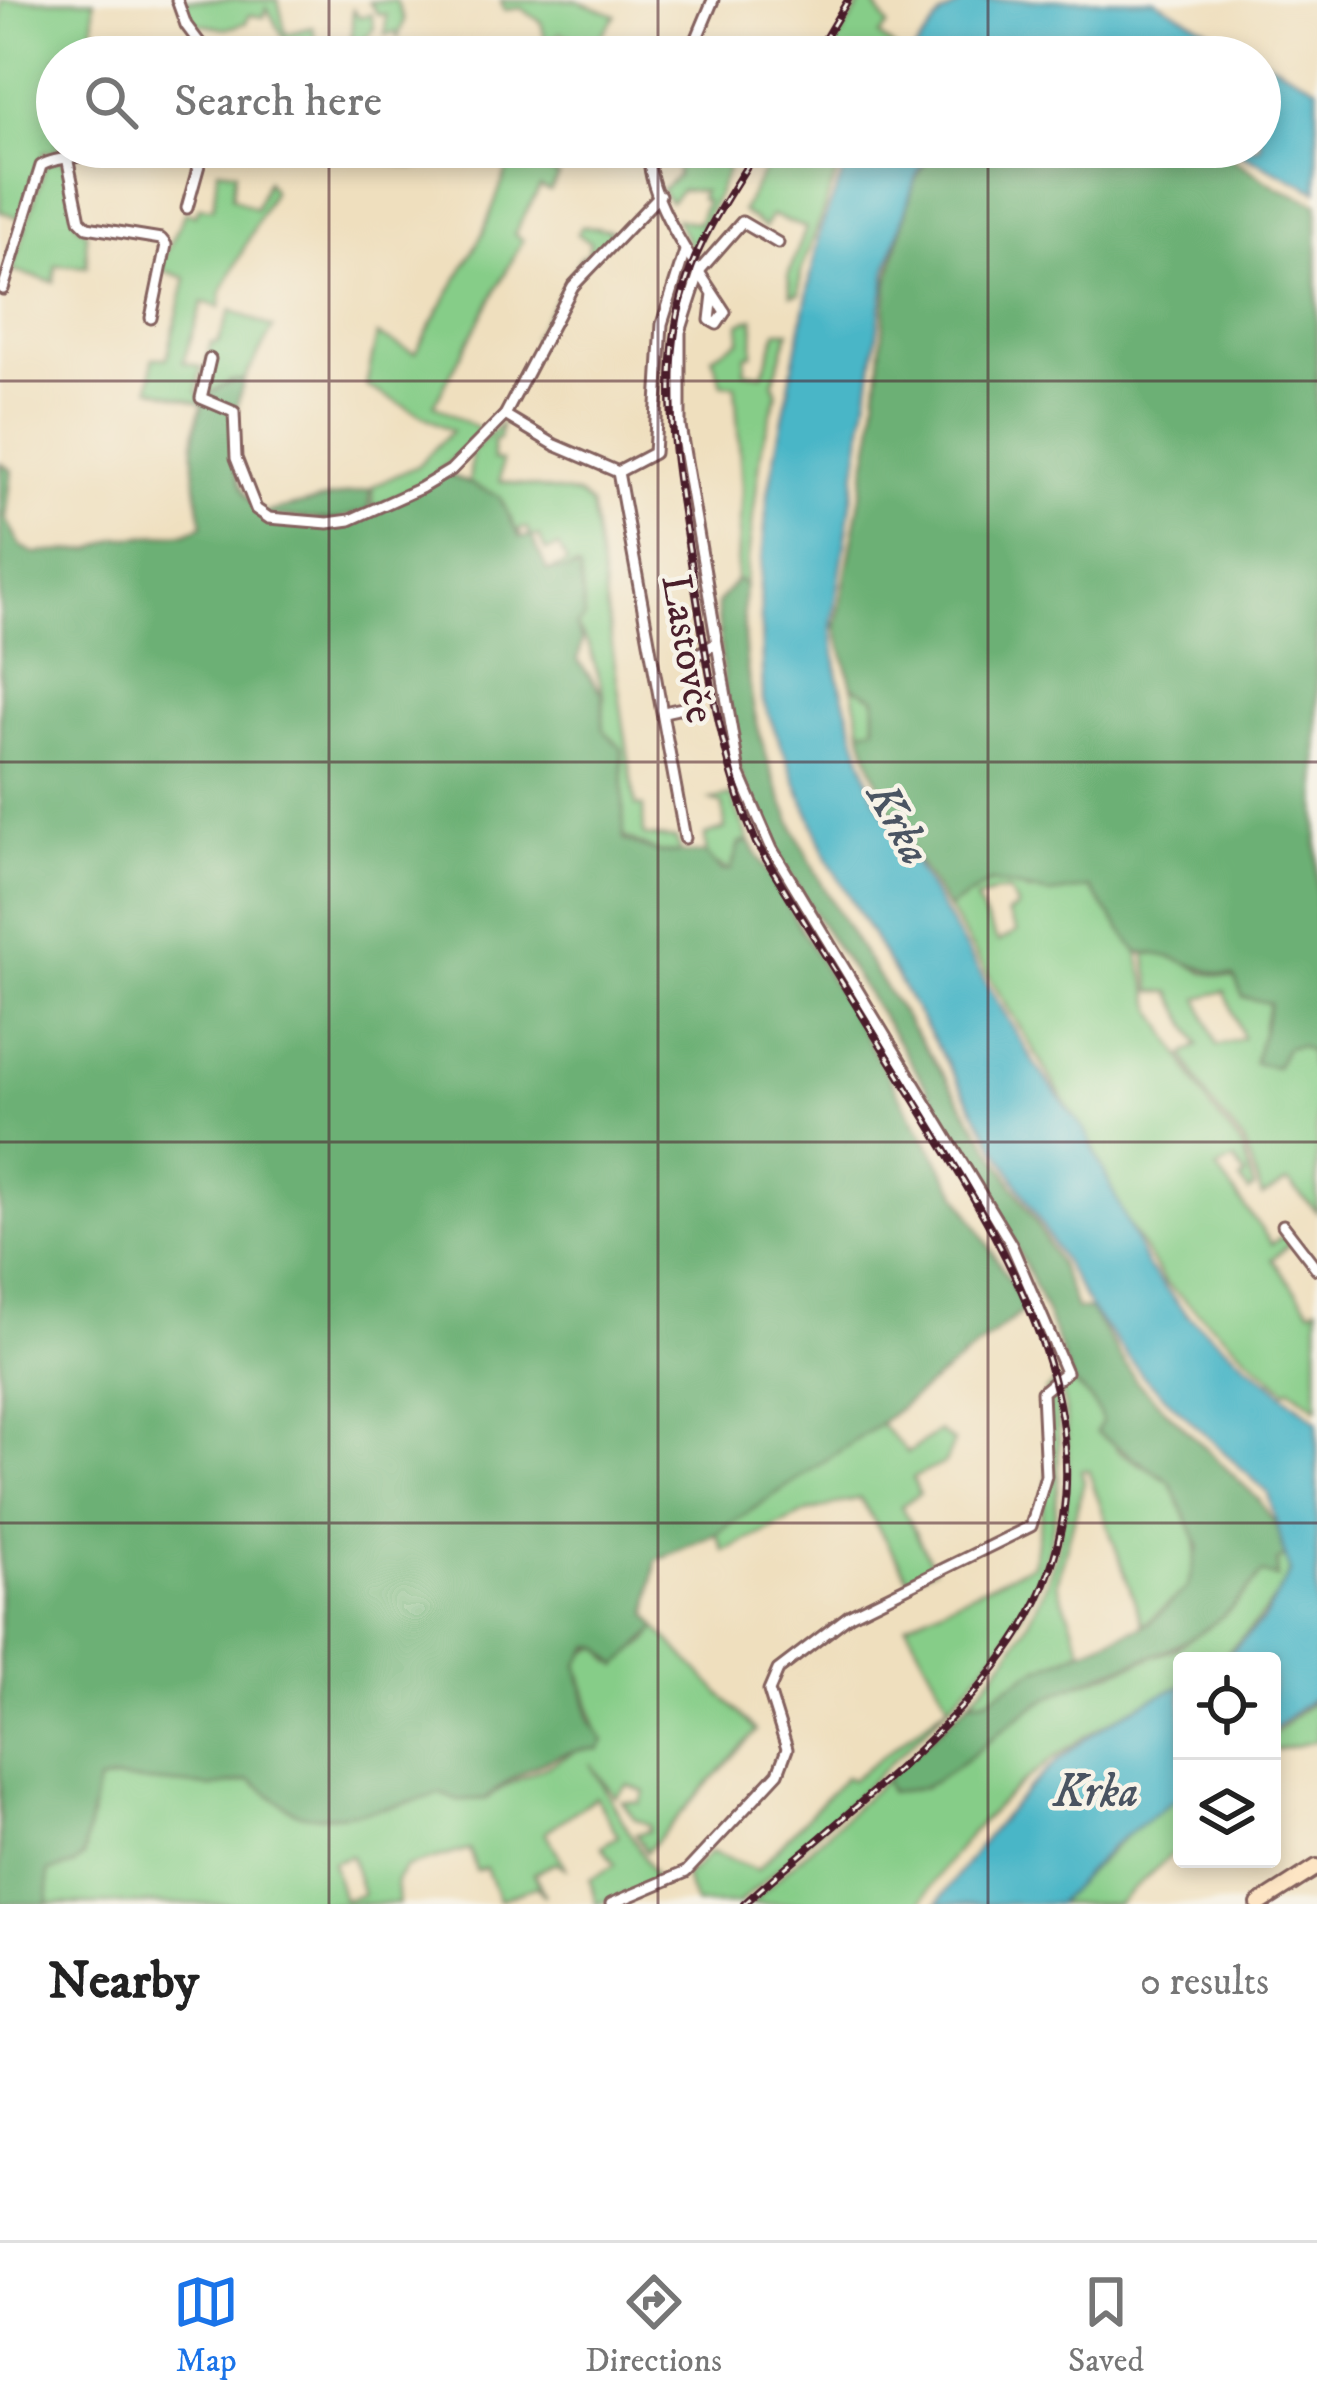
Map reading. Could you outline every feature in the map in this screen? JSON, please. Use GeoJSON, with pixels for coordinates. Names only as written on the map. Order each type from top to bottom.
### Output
{"type":"FeatureCollection","features":[{"type":"Feature","properties":{"kind":"main road"},"geometry":{"type":"LineString","coordinates":[[1259,1904],[1317,1867]]}},
{"type":"Feature","properties":{"kind":"street"},"geometry":{"type":"LineString","coordinates":[[177,0],[194,36]]}},
{"type":"Feature","properties":{"kind":"street"},"geometry":{"type":"LineString","coordinates":[[698,36],[713,0]]}},
{"type":"Feature","properties":{"kind":"street"},"geometry":{"type":"LineString","coordinates":[[3,289],[40,168]]}},
{"type":"Feature","properties":{"kind":"street"},"geometry":{"type":"LineString","coordinates":[[69,168],[80,220],[86,226],[161,239],[166,245],[151,318]]}},
{"type":"Feature","properties":{"kind":"street"},"geometry":{"type":"LineString","coordinates":[[187,208],[198,168]]}},
{"type":"Feature","properties":{"kind":"street"},"geometry":{"type":"LineString","coordinates":[[652,168],[685,251],[712,294]]}},
{"type":"Feature","properties":{"kind":"street"},"geometry":{"type":"LineString","coordinates":[[210,359],[201,398],[234,412],[236,458],[256,509],[268,518],[328,524],[371,511],[451,470],[505,415],[573,286],[659,195]]}},
{"type":"Feature","properties":{"kind":"street"},"geometry":{"type":"LineString","coordinates":[[610,1904],[686,1872],[783,1764],[787,1749],[769,1691],[778,1670],[880,1596],[1030,1526],[1046,1476],[1042,1392],[1066,1372],[1011,1244],[750,806],[728,730],[680,426],[680,332],[700,270],[742,222],[778,243]]}},
{"type":"Feature","properties":{"kind":"street"},"geometry":{"type":"LineString","coordinates":[[505,415],[555,446],[618,472],[658,447],[653,408],[662,324],[685,251]]}},
{"type":"Feature","properties":{"kind":"street","name":"Lastovče"},"geometry":{"type":"LineString","coordinates":[[618,472],[686,838]]}},
{"type":"Feature","properties":{"kind":"street"},"geometry":{"type":"LineString","coordinates":[[664,712],[696,705],[693,657],[715,644]]}},
{"type":"Feature","properties":{"kind":"street"},"geometry":{"type":"LineString","coordinates":[[1283,1225],[1317,1269]]}},
{"type":"Feature","properties":{"kind":"green space"},"geometry":{"type":"Polygon","coordinates":[[[1,0],[94,0],[93,36],[36,36],[38,168],[19,218],[0,211],[1,0]]]}},
{"type":"Feature","properties":{"kind":"green space"},"geometry":{"type":"Polygon","coordinates":[[[179,0],[278,0],[286,34],[313,27],[314,36],[282,36],[267,8],[264,17],[250,15],[246,23],[226,29],[188,22],[179,0]]]}},
{"type":"Feature","properties":{"kind":"green space"},"geometry":{"type":"Polygon","coordinates":[[[396,0],[404,21],[399,36],[395,32],[385,35],[386,14],[379,15],[369,2],[396,0]]]}},
{"type":"Feature","properties":{"kind":"green space"},"geometry":{"type":"Polygon","coordinates":[[[501,0],[575,0],[616,15],[601,36],[544,36],[541,22],[521,8],[504,10],[501,0]]]}},
{"type":"Feature","properties":{"kind":"green space"},"geometry":{"type":"Polygon","coordinates":[[[863,0],[872,0],[888,26],[879,36],[841,36],[863,0]]]}},
{"type":"Feature","properties":{"kind":"green space"},"geometry":{"type":"Polygon","coordinates":[[[353,9],[360,17],[371,14],[374,28],[368,36],[351,36],[353,9]]]}},
{"type":"Feature","properties":{"kind":"green space"},"geometry":{"type":"Polygon","coordinates":[[[44,168],[66,168],[77,225],[86,231],[87,267],[56,265],[54,282],[12,271],[44,168]]]}},
{"type":"Feature","properties":{"kind":"green space"},"geometry":{"type":"Polygon","coordinates":[[[508,168],[541,168],[559,176],[550,191],[540,187],[514,234],[523,240],[434,405],[484,432],[429,480],[373,508],[373,486],[417,466],[452,431],[366,386],[377,335],[415,353],[483,233],[508,168]]]}},
{"type":"Feature","properties":{"kind":"green space"},"geometry":{"type":"Polygon","coordinates":[[[677,168],[728,169],[693,251],[676,219],[698,223],[706,201],[700,198],[703,191],[681,190],[670,202],[661,190],[677,176],[677,168]]]}},
{"type":"Feature","properties":{"kind":"green space"},"geometry":{"type":"Polygon","coordinates":[[[766,168],[839,168],[801,272],[799,294],[791,295],[788,276],[806,228],[771,215],[765,228],[742,211],[766,168]]]}},
{"type":"Feature","properties":{"kind":"green space"},"geometry":{"type":"Polygon","coordinates":[[[922,168],[1247,168],[1280,189],[1317,203],[1317,1070],[1311,1068],[1309,1051],[1299,1045],[1286,1048],[1276,1067],[1254,1063],[1270,1003],[1243,997],[1234,976],[1163,955],[1138,953],[1090,888],[1050,894],[990,882],[948,909],[885,800],[861,729],[875,727],[875,698],[852,686],[836,628],[873,429],[888,282],[914,182],[922,168]]]}},
{"type":"Feature","properties":{"kind":"green space"},"geometry":{"type":"Polygon","coordinates":[[[218,169],[236,171],[232,197],[255,209],[267,181],[273,191],[222,291],[220,307],[203,302],[183,362],[201,367],[197,391],[204,404],[150,388],[153,358],[167,358],[186,278],[159,269],[185,212],[195,215],[199,207],[213,208],[218,169]]]}},
{"type":"Feature","properties":{"kind":"green space"},"geometry":{"type":"Polygon","coordinates":[[[582,226],[610,230],[611,235],[567,284],[532,339],[582,256],[588,254],[590,242],[577,234],[582,226]]]}},
{"type":"Feature","properties":{"kind":"green space"},"geometry":{"type":"Polygon","coordinates":[[[231,310],[273,328],[244,380],[230,381],[207,400],[205,371],[211,343],[218,343],[231,310]]]}},
{"type":"Feature","properties":{"kind":"green space"},"geometry":{"type":"Polygon","coordinates":[[[754,318],[753,354],[746,355],[744,371],[763,374],[777,331],[789,331],[773,382],[777,393],[762,445],[745,583],[736,580],[742,489],[735,385],[722,384],[712,356],[740,340],[740,323],[754,318]]]}},
{"type":"Feature","properties":{"kind":"green space"},"geometry":{"type":"Polygon","coordinates":[[[244,380],[233,451],[241,486],[263,513],[370,489],[369,510],[335,520],[272,516],[272,522],[350,523],[447,474],[499,496],[520,538],[532,537],[547,571],[580,569],[585,618],[576,626],[582,641],[578,661],[603,694],[603,729],[622,749],[624,840],[660,853],[705,853],[722,871],[731,870],[739,844],[749,841],[1026,1309],[874,1428],[716,1534],[656,1560],[648,1614],[657,1628],[618,1666],[601,1647],[591,1646],[578,1664],[590,1720],[604,1741],[599,1749],[570,1752],[539,1764],[486,1799],[457,1800],[439,1793],[390,1807],[326,1816],[298,1813],[250,1780],[212,1787],[114,1779],[98,1783],[83,1856],[74,1865],[48,1872],[48,1904],[0,1904],[0,463],[12,470],[6,519],[21,546],[34,553],[91,550],[118,538],[186,533],[203,525],[194,461],[198,416],[207,398],[222,386],[244,380]]]}},
{"type":"Feature","properties":{"kind":"green space"},"geometry":{"type":"Polygon","coordinates":[[[501,424],[499,439],[493,441],[493,460],[502,461],[500,481],[579,495],[591,505],[636,806],[643,807],[644,836],[676,839],[681,853],[660,853],[622,836],[622,750],[603,729],[604,694],[589,646],[576,625],[576,567],[557,574],[549,571],[567,563],[559,547],[546,551],[539,536],[530,537],[527,528],[520,529],[520,538],[499,496],[469,485],[472,452],[501,424]]]}},
{"type":"Feature","properties":{"kind":"green space"},"geometry":{"type":"Polygon","coordinates":[[[736,580],[745,583],[746,666],[763,745],[791,821],[828,894],[1035,1222],[1076,1309],[1090,1310],[1136,1381],[1259,1500],[1278,1528],[1286,1557],[1278,1561],[1277,1578],[1262,1573],[1238,1601],[1191,1638],[1056,1694],[1021,1715],[942,1777],[913,1790],[890,1792],[885,1780],[970,1701],[987,1699],[1033,1671],[1149,1623],[1187,1588],[1199,1546],[1170,1482],[1096,1432],[1102,1422],[1099,1413],[1071,1378],[1029,1273],[980,1178],[766,832],[735,754],[724,690],[717,604],[736,580]]]}},
{"type":"Feature","properties":{"kind":"green space"},"geometry":{"type":"Polygon","coordinates":[[[852,686],[875,698],[875,728],[861,729],[852,686]]]}},
{"type":"Feature","properties":{"kind":"green space"},"geometry":{"type":"Polygon","coordinates":[[[731,795],[749,841],[739,844],[731,871],[707,860],[705,835],[725,829],[723,804],[711,800],[731,795]]]}},
{"type":"Feature","properties":{"kind":"green space"},"geometry":{"type":"Polygon","coordinates":[[[990,882],[1015,884],[1028,892],[1091,888],[1138,953],[1154,1010],[1210,1107],[1242,1147],[1254,1188],[1249,1192],[1240,1180],[1245,1176],[1234,1160],[1217,1169],[1272,1244],[1286,1234],[1293,1242],[1272,1259],[1311,1310],[1317,1306],[1317,1408],[1291,1388],[1286,1390],[1165,1283],[1122,1214],[1081,1128],[948,909],[990,882]],[[1009,892],[976,900],[998,942],[1017,932],[1007,914],[1018,907],[1009,892]]]}},
{"type":"Feature","properties":{"kind":"green space"},"geometry":{"type":"Polygon","coordinates":[[[1145,952],[1171,953],[1204,973],[1238,978],[1243,997],[1270,1003],[1263,1026],[1286,1047],[1299,1045],[1310,1051],[1317,1070],[1317,1212],[1288,1182],[1262,1196],[1245,1144],[1208,1099],[1184,1055],[1199,1045],[1171,992],[1152,991],[1145,952]],[[1225,991],[1199,998],[1217,1046],[1243,1038],[1225,991]]]}},
{"type":"Feature","properties":{"kind":"green space"},"geometry":{"type":"Polygon","coordinates":[[[1069,1374],[1097,1404],[1117,1450],[1170,1482],[1196,1534],[1196,1568],[1187,1589],[1143,1625],[1088,1470],[1081,1470],[1084,1482],[1057,1583],[1082,1649],[987,1699],[970,1700],[1024,1630],[1056,1553],[1068,1470],[1060,1382],[1069,1374]]]}},
{"type":"Feature","properties":{"kind":"green space"},"geometry":{"type":"Polygon","coordinates":[[[1055,1382],[1057,1498],[1035,1587],[1014,1626],[951,1704],[738,1904],[695,1904],[685,1877],[711,1852],[757,1870],[845,1777],[852,1780],[949,1704],[906,1624],[1033,1564],[1049,1472],[1046,1391],[1055,1382]]]}},
{"type":"Feature","properties":{"kind":"green space"},"geometry":{"type":"Polygon","coordinates":[[[878,1422],[908,1453],[939,1431],[954,1442],[945,1463],[913,1478],[919,1494],[901,1506],[934,1568],[909,1579],[860,1498],[808,1512],[724,1551],[716,1534],[878,1422]]]}},
{"type":"Feature","properties":{"kind":"green space"},"geometry":{"type":"Polygon","coordinates":[[[1286,1557],[1290,1571],[1276,1598],[1228,1652],[1173,1652],[1173,1690],[1105,1725],[1033,1774],[971,1834],[920,1904],[750,1904],[885,1780],[890,1792],[925,1787],[990,1734],[1058,1692],[1178,1648],[1262,1573],[1277,1577],[1278,1561],[1286,1557]]]}},
{"type":"Feature","properties":{"kind":"green space"},"geometry":{"type":"Polygon","coordinates":[[[657,1628],[756,1731],[646,1852],[636,1834],[649,1831],[649,1825],[634,1818],[622,1801],[640,1803],[645,1792],[628,1785],[615,1797],[590,1763],[657,1884],[596,1904],[590,1879],[615,1865],[602,1846],[618,1836],[596,1797],[545,1832],[567,1869],[556,1862],[534,1873],[545,1896],[536,1886],[499,1900],[486,1868],[476,1871],[469,1849],[406,1867],[396,1880],[398,1904],[48,1904],[47,1872],[74,1865],[83,1856],[98,1783],[136,1778],[212,1785],[250,1780],[286,1807],[310,1815],[368,1811],[439,1793],[457,1800],[487,1799],[577,1750],[597,1732],[578,1664],[584,1652],[601,1647],[612,1663],[647,1642],[657,1628]],[[351,1856],[332,1862],[343,1900],[363,1895],[351,1856]]]}},
{"type":"Feature","properties":{"kind":"green space"},"geometry":{"type":"Polygon","coordinates":[[[1317,1698],[1317,1741],[1281,1749],[1281,1728],[1317,1698]]]}},
{"type":"Feature","properties":{"kind":"green space"},"geometry":{"type":"Polygon","coordinates":[[[1173,1797],[1173,1853],[1117,1904],[1055,1904],[1155,1808],[1173,1797]]]}},
{"type":"Feature","properties":{"kind":"water"},"geometry":{"type":"Polygon","coordinates":[[[967,0],[1154,0],[1221,36],[926,36],[941,16],[967,0]]]}},
{"type":"Feature","properties":{"kind":"water"},"geometry":{"type":"Polygon","coordinates":[[[1281,68],[1317,87],[1317,191],[1270,168],[1281,168],[1281,68]]]}},
{"type":"Feature","properties":{"kind":"water","name":"Krka"},"geometry":{"type":"Polygon","coordinates":[[[845,168],[920,168],[887,270],[832,628],[838,677],[872,792],[1036,1066],[1086,1132],[1147,1266],[1187,1315],[1317,1421],[1317,1695],[1281,1723],[1281,1652],[1230,1652],[1264,1619],[1290,1573],[1268,1493],[1143,1376],[1092,1311],[828,860],[763,701],[760,584],[768,494],[820,230],[845,168]]]}},
{"type":"Feature","properties":{"kind":"water","name":"Krka"},"geometry":{"type":"Polygon","coordinates":[[[1173,1690],[1173,1801],[1113,1845],[1057,1904],[937,1904],[988,1835],[1042,1775],[1072,1749],[1173,1690]]]}},
{"type":"Feature","properties":{"kind":"railway"},"geometry":{"type":"LineString","coordinates":[[827,36],[848,0]]}},
{"type":"Feature","properties":{"kind":"railway"},"geometry":{"type":"LineString","coordinates":[[744,1904],[930,1739],[996,1666],[1022,1629],[1054,1559],[1066,1489],[1062,1419],[1045,1350],[1018,1282],[947,1152],[756,843],[724,745],[677,470],[672,364],[675,328],[697,254],[746,168]]}}]}
